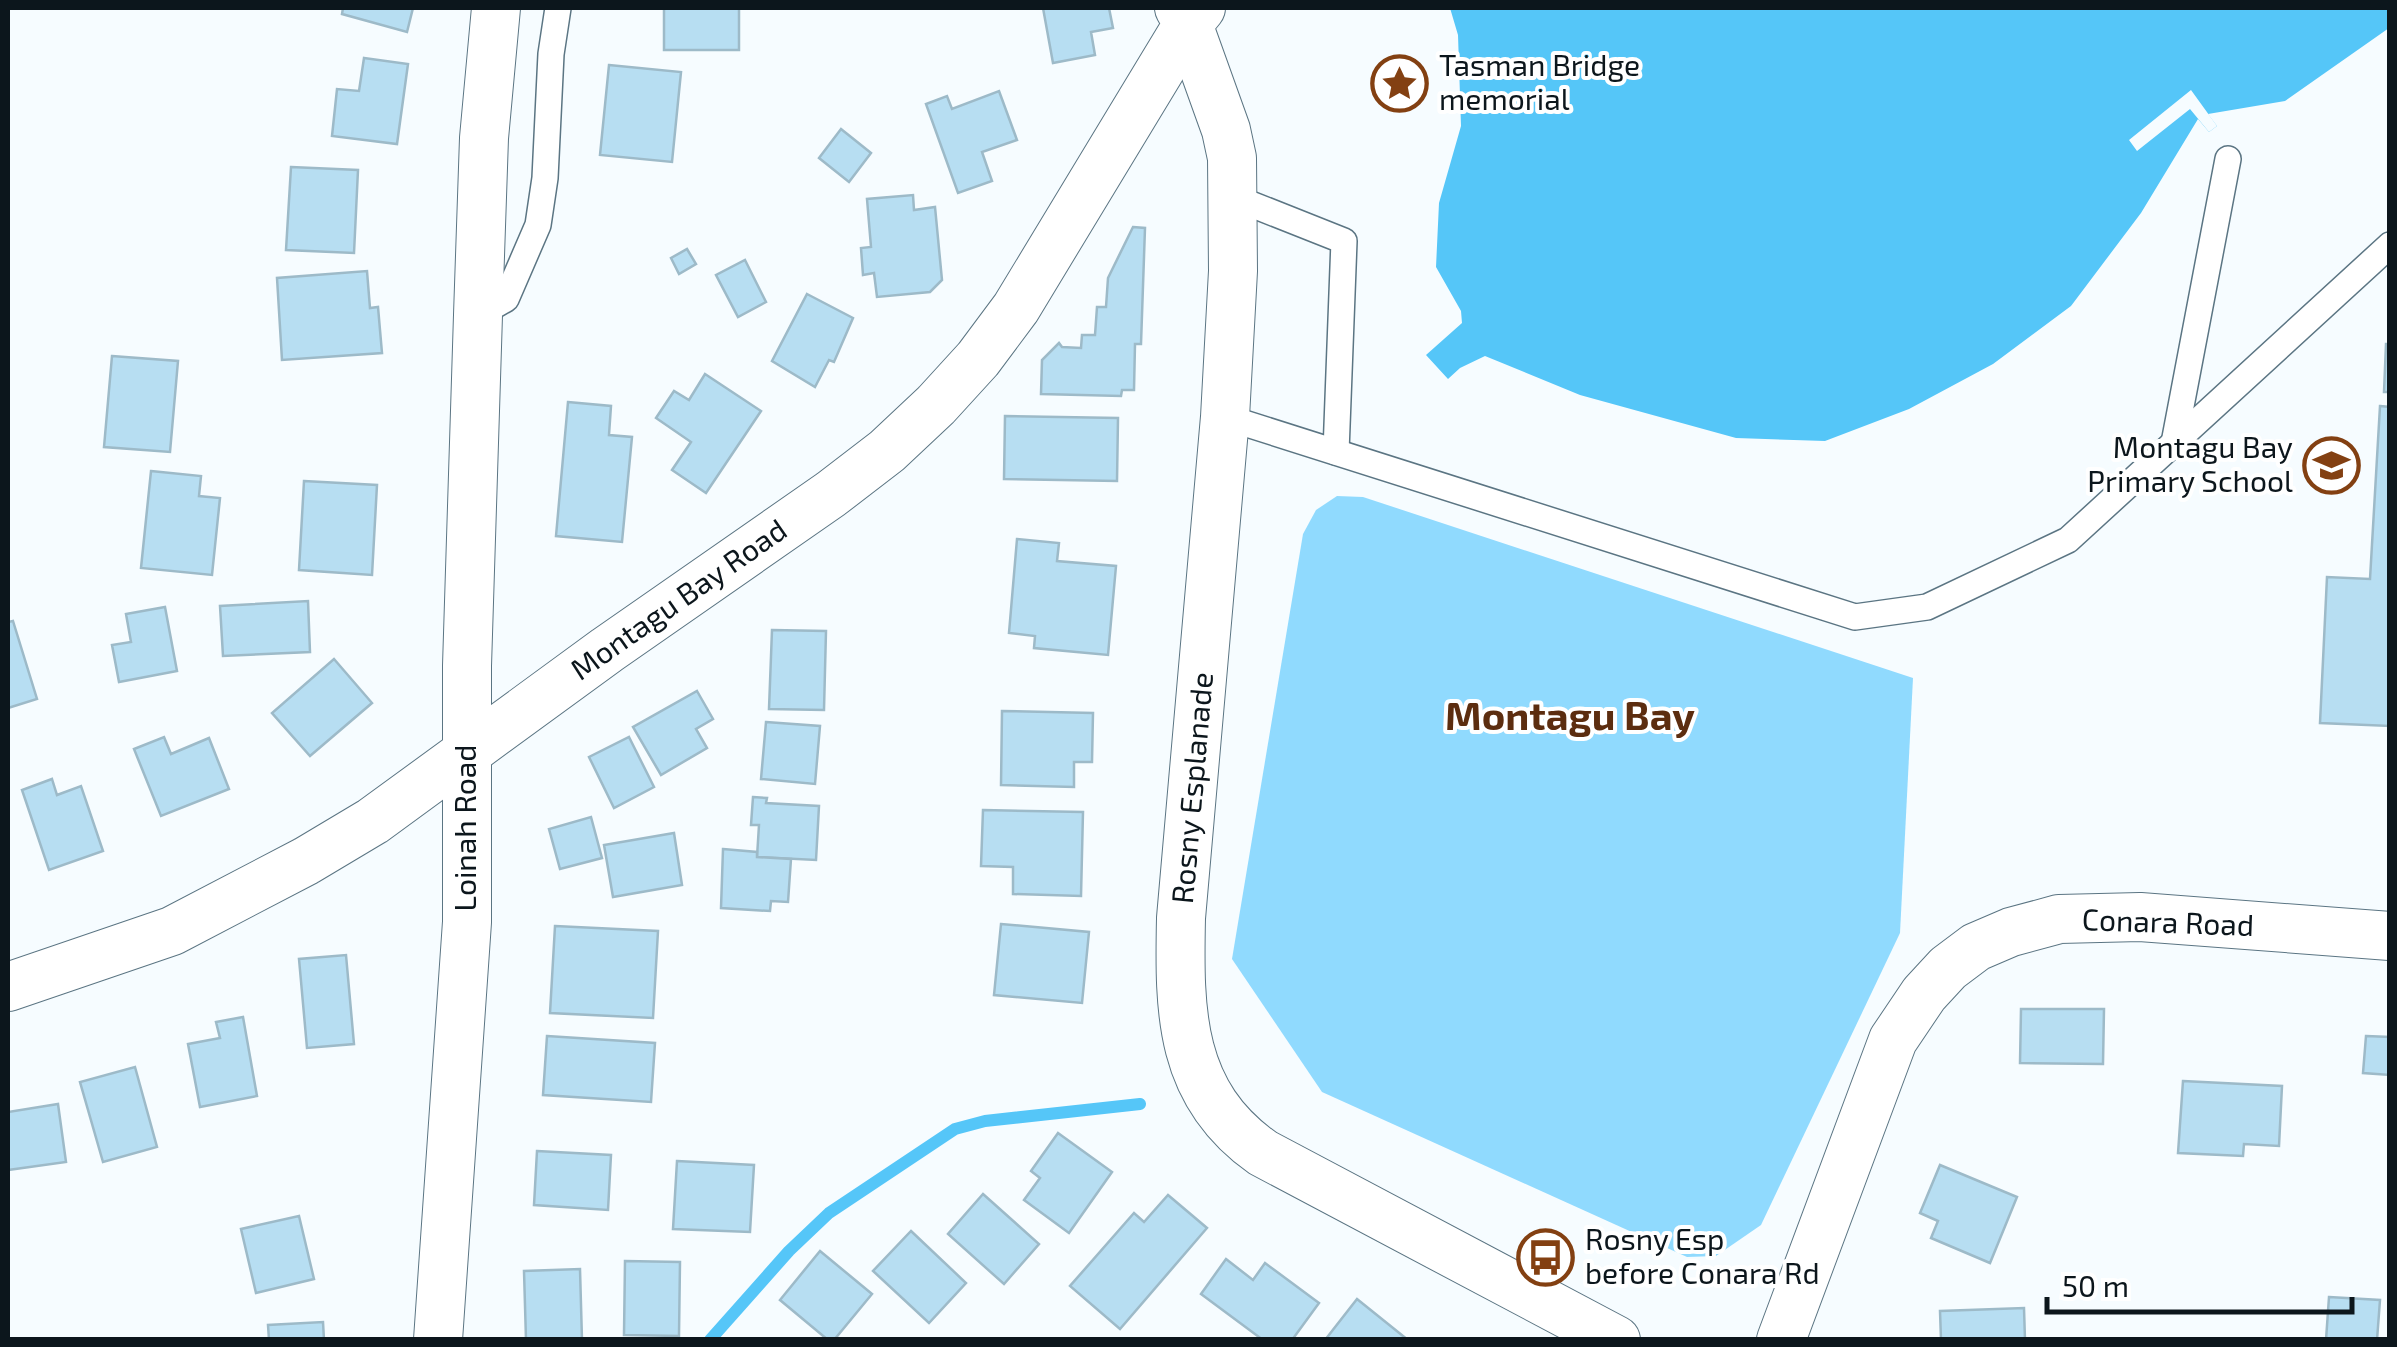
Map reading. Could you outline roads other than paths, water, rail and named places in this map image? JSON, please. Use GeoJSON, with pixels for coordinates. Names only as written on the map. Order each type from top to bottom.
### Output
{"type":"FeatureCollection","features":[{"type":"Feature","properties":{"kind":"street","name":"Loinah Road"},"geometry":{"type":"LineString","coordinates":[[438,1340],[467,922],[466,754],[478,315],[484,138],[496,8]]}},
{"type":"Feature","properties":{"kind":"street","name":"Rosny Esplanade"},"geometry":{"type":"LineString","coordinates":[[1190,13],[1232,158],[1233,271],[1225,416],[1181,918],[1180,974],[1190,1052],[1213,1108],[1235,1133],[1263,1153],[1616,1340]]}},
{"type":"Feature","properties":{"kind":"street","name":"Montagu Bay Road"},"geometry":{"type":"LineString","coordinates":[[8,987],[172,931],[356,831],[831,494],[887,450],[978,359],[1016,308],[1190,13]]}},
{"type":"Feature","properties":{"kind":"street","name":"Conara Road"},"geometry":{"type":"LineString","coordinates":[[1781,1340],[1893,1040],[1924,994],[1948,968],[1976,947],[2012,932],[2075,918],[2140,917],[2390,936]]}},
{"type":"Feature","properties":{"kind":"lane"},"geometry":{"type":"LineString","coordinates":[[478,315],[506,299],[538,225],[558,8]]}},
{"type":"Feature","properties":{"kind":"lane"},"geometry":{"type":"LineString","coordinates":[[2174,442],[2228,159]]}},
{"type":"Feature","properties":{"kind":"lane"},"geometry":{"type":"LineString","coordinates":[[1232,197],[1344,241],[1336,452]]}},
{"type":"Feature","properties":{"kind":"lane"},"geometry":{"type":"LineString","coordinates":[[1225,416],[1854,618],[1927,607],[2068,540],[2390,244]]}},
{"type":"Feature","properties":{"kind":"waterway"},"geometry":{"type":"LineString","coordinates":[[710,1340],[789,1251],[829,1213],[955,1129],[985,1121],[1140,1104]]}},
{"type":"Feature","properties":{"kind":"place","name":"Tasman Bridge memorial"},"geometry":{"type":"Point","coordinates":[1400,83]}},
{"type":"Feature","properties":{"kind":"place","name":"Montagu Bay Primary School"},"geometry":{"type":"Point","coordinates":[2332,465]}},
{"type":"Feature","properties":{"kind":"place","name":"Rosny Esp before Conara Rd"},"geometry":{"type":"Point","coordinates":[1546,1257]}},
{"type":"Feature","properties":{"kind":"district","name":"Montagu Bay"},"geometry":{"type":"Point","coordinates":[1570,716]}}]}
